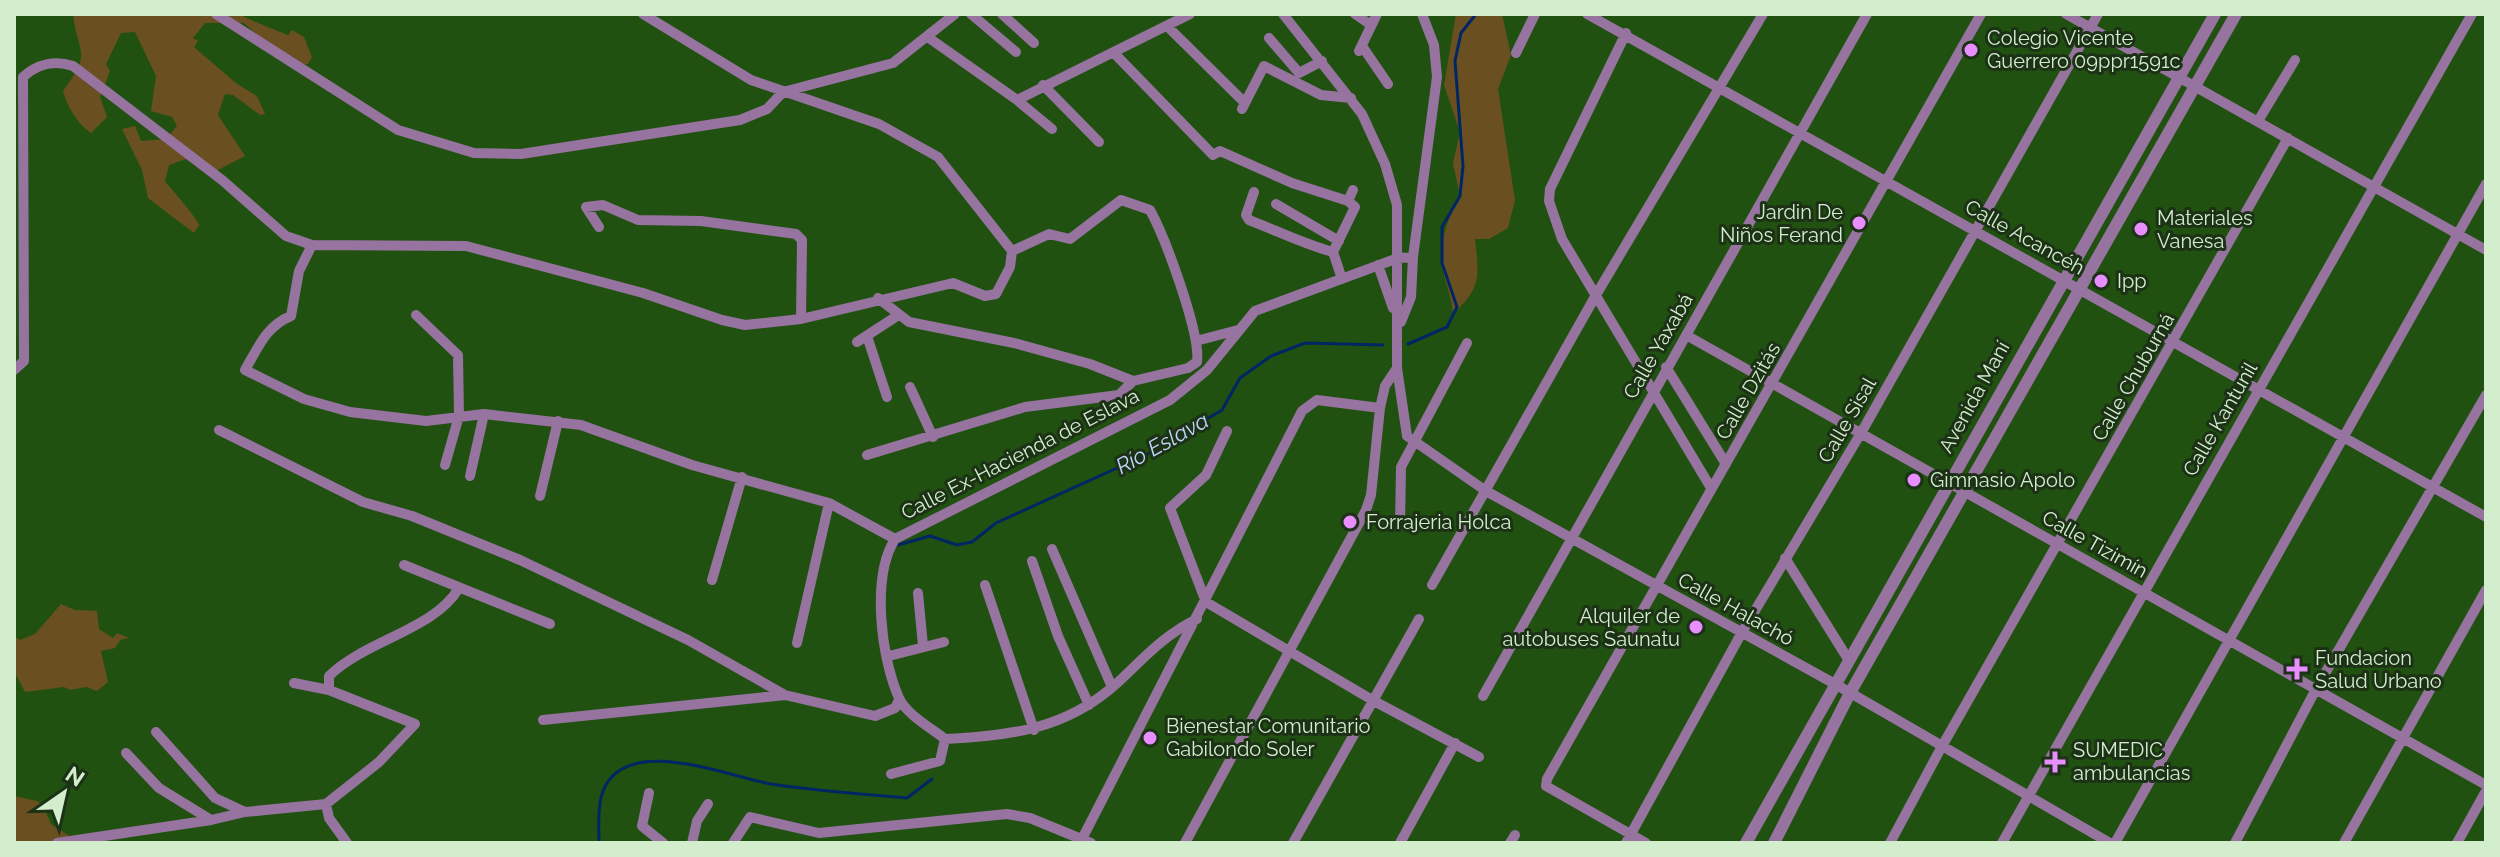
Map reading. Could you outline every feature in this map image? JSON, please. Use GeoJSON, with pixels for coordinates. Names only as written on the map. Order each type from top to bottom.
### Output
{"type":"FeatureCollection","features":[{"type":"Feature","properties":{"kind":"street"},"geometry":{"type":"LineString","coordinates":[[216,14],[398,130],[474,153],[521,154],[740,120],[767,109],[783,92],[893,63],[929,38],[955,14]]}},
{"type":"Feature","properties":{"kind":"street"},"geometry":{"type":"LineString","coordinates":[[14,370],[24,361],[23,77],[32,69],[59,61],[73,66],[222,180],[286,236],[312,245],[466,246],[643,293],[745,325],[801,319],[878,298],[953,283],[985,296],[996,294],[1010,267],[1012,251],[938,157],[879,124],[751,80],[643,14]]}},
{"type":"Feature","properties":{"kind":"street"},"geometry":{"type":"LineString","coordinates":[[971,14],[1016,52]]}},
{"type":"Feature","properties":{"kind":"street"},"geometry":{"type":"LineString","coordinates":[[1002,14],[1034,43]]}},
{"type":"Feature","properties":{"kind":"street"},"geometry":{"type":"LineString","coordinates":[[1017,100],[1189,14]]}},
{"type":"Feature","properties":{"kind":"street"},"geometry":{"type":"LineString","coordinates":[[1283,14],[1351,98],[1371,129],[1385,164],[1397,205],[1397,368],[1403,394],[1404,429],[1413,442]]}},
{"type":"Feature","properties":{"kind":"street"},"geometry":{"type":"LineString","coordinates":[[1355,14],[1371,25]]}},
{"type":"Feature","properties":{"kind":"street"},"geometry":{"type":"LineString","coordinates":[[1377,14],[1360,49],[1388,84]]}},
{"type":"Feature","properties":{"kind":"street"},"geometry":{"type":"LineString","coordinates":[[1399,325],[1411,297],[1413,257],[1437,77],[1434,45],[1422,14]]}},
{"type":"Feature","properties":{"kind":"street"},"geometry":{"type":"LineString","coordinates":[[1516,53],[1535,14]]}},
{"type":"Feature","properties":{"kind":"street","name":"Calle Acancéh"},"geometry":{"type":"LineString","coordinates":[[1587,14],[1626,33],[2486,517]]}},
{"type":"Feature","properties":{"kind":"street"},"geometry":{"type":"LineString","coordinates":[[1432,585],[1596,295],[1763,14]]}},
{"type":"Feature","properties":{"kind":"street","name":"Calle Yaxabá"},"geometry":{"type":"LineString","coordinates":[[1483,696],[1653,389],[1867,14]]}},
{"type":"Feature","properties":{"kind":"street","name":"Calle Dzitás"},"geometry":{"type":"LineString","coordinates":[[1629,839],[1546,786],[1711,488],[1889,181],[1981,14]]}},
{"type":"Feature","properties":{"kind":"street"},"geometry":{"type":"LineString","coordinates":[[2066,14],[2486,250]]}},
{"type":"Feature","properties":{"kind":"street","name":"Calle Sisal"},"geometry":{"type":"LineString","coordinates":[[1629,839],[1741,634],[1861,433],[2098,14]]}},
{"type":"Feature","properties":{"kind":"street","name":"Avenida Maní"},"geometry":{"type":"LineString","coordinates":[[1746,843],[2215,14]]}},
{"type":"Feature","properties":{"kind":"street","name":"Avenida Maní"},"geometry":{"type":"LineString","coordinates":[[1774,843],[1850,693],[2236,14]]}},
{"type":"Feature","properties":{"kind":"street","name":"Calle Kantunil"},"geometry":{"type":"LineString","coordinates":[[2002,843],[2142,591],[2472,14]]}},
{"type":"Feature","properties":{"kind":"street"},"geometry":{"type":"LineString","coordinates":[[1168,27],[1244,106],[1261,68],[1267,66],[1321,95],[1351,98]]}},
{"type":"Feature","properties":{"kind":"street"},"geometry":{"type":"LineString","coordinates":[[1626,33],[1550,189],[1553,220],[1711,488]]}},
{"type":"Feature","properties":{"kind":"street"},"geometry":{"type":"LineString","coordinates":[[929,38],[1017,100],[1052,129]]}},
{"type":"Feature","properties":{"kind":"street"},"geometry":{"type":"LineString","coordinates":[[1269,38],[1299,73],[1322,61]]}},
{"type":"Feature","properties":{"kind":"street"},"geometry":{"type":"LineString","coordinates":[[1114,53],[1213,155],[1220,151],[1292,183],[1348,201],[1355,210],[1333,252],[1342,279]]}},
{"type":"Feature","properties":{"kind":"street"},"geometry":{"type":"LineString","coordinates":[[2258,121],[2295,60]]}},
{"type":"Feature","properties":{"kind":"street"},"geometry":{"type":"LineString","coordinates":[[1043,85],[1099,142]]}},
{"type":"Feature","properties":{"kind":"street","name":"Calle Chuburná"},"geometry":{"type":"LineString","coordinates":[[1890,843],[2288,138]]}},
{"type":"Feature","properties":{"kind":"street"},"geometry":{"type":"LineString","coordinates":[[2112,843],[2486,184]]}},
{"type":"Feature","properties":{"kind":"street"},"geometry":{"type":"LineString","coordinates":[[1348,201],[1353,190]]}},
{"type":"Feature","properties":{"kind":"street"},"geometry":{"type":"LineString","coordinates":[[1254,192],[1246,215],[1249,220],[1299,243],[1333,252]]}},
{"type":"Feature","properties":{"kind":"street"},"geometry":{"type":"LineString","coordinates":[[867,455],[1025,407],[1119,395],[1133,381],[1193,366],[1198,357],[1196,341],[1150,210],[1121,200],[1070,239],[1049,234],[1012,251]]}},
{"type":"Feature","properties":{"kind":"street"},"geometry":{"type":"LineString","coordinates":[[1276,204],[1339,241]]}},
{"type":"Feature","properties":{"kind":"street"},"geometry":{"type":"LineString","coordinates":[[599,227],[586,207],[603,205],[638,220],[701,221],[796,234],[802,240],[801,319]]}},
{"type":"Feature","properties":{"kind":"street"},"geometry":{"type":"LineString","coordinates":[[312,245],[299,271],[291,316],[276,322],[245,370],[304,399],[336,409],[426,421],[484,414],[558,421],[829,503],[895,539]]}},
{"type":"Feature","properties":{"kind":"street","name":"Calle Ex-Hacienda de Eslava"},"geometry":{"type":"LineString","coordinates":[[899,700],[880,600],[895,539],[1170,400],[1207,370],[1255,311],[1398,258],[1413,257]]}},
{"type":"Feature","properties":{"kind":"street"},"geometry":{"type":"LineString","coordinates":[[1378,265],[1399,325]]}},
{"type":"Feature","properties":{"kind":"street"},"geometry":{"type":"LineString","coordinates":[[878,298],[897,316],[909,322],[1014,343],[1090,364],[1133,381]]}},
{"type":"Feature","properties":{"kind":"street"},"geometry":{"type":"LineString","coordinates":[[416,315],[458,355],[459,416],[445,465]]}},
{"type":"Feature","properties":{"kind":"street"},"geometry":{"type":"LineString","coordinates":[[887,397],[862,339],[897,316]]}},
{"type":"Feature","properties":{"kind":"street"},"geometry":{"type":"LineString","coordinates":[[1196,341],[1238,330]]}},
{"type":"Feature","properties":{"kind":"street","name":"Calle Tizimín"},"geometry":{"type":"LineString","coordinates":[[1686,335],[2486,785]]}},
{"type":"Feature","properties":{"kind":"street"},"geometry":{"type":"LineString","coordinates":[[1400,526],[1399,484],[1413,442],[1467,343]]}},
{"type":"Feature","properties":{"kind":"street"},"geometry":{"type":"LineString","coordinates":[[1666,367],[1726,464]]}},
{"type":"Feature","properties":{"kind":"street"},"geometry":{"type":"LineString","coordinates":[[1185,843],[1366,510],[1380,408],[1385,386],[1397,368]]}},
{"type":"Feature","properties":{"kind":"street"},"geometry":{"type":"LineString","coordinates":[[910,387],[933,437]]}},
{"type":"Feature","properties":{"kind":"street"},"geometry":{"type":"LineString","coordinates":[[2235,843],[2316,689],[2486,395]]}},
{"type":"Feature","properties":{"kind":"street"},"geometry":{"type":"LineString","coordinates":[[733,843],[750,817],[819,833],[1007,814],[1030,818],[1083,842],[1302,411],[1317,400],[1380,408]]}},
{"type":"Feature","properties":{"kind":"street"},"geometry":{"type":"LineString","coordinates":[[470,476],[484,414]]}},
{"type":"Feature","properties":{"kind":"street"},"geometry":{"type":"LineString","coordinates":[[540,496],[558,421]]}},
{"type":"Feature","properties":{"kind":"street"},"geometry":{"type":"LineString","coordinates":[[219,430],[363,502],[412,516],[520,560],[688,640],[785,695],[875,716],[895,708],[899,700],[945,739],[1034,730],[1074,715],[1112,687],[1166,638],[1197,619]]}},
{"type":"Feature","properties":{"kind":"street"},"geometry":{"type":"LineString","coordinates":[[1227,431],[1206,475],[1170,508],[1206,602],[1374,701],[1479,757]]}},
{"type":"Feature","properties":{"kind":"street","name":"Calle Halachó"},"geometry":{"type":"LineString","coordinates":[[1413,442],[1486,491],[1571,540],[1835,684],[1941,748],[2112,843]]}},
{"type":"Feature","properties":{"kind":"street"},"geometry":{"type":"LineString","coordinates":[[712,580],[742,477]]}},
{"type":"Feature","properties":{"kind":"street"},"geometry":{"type":"LineString","coordinates":[[797,643],[829,503]]}},
{"type":"Feature","properties":{"kind":"street"},"geometry":{"type":"LineString","coordinates":[[1052,549],[1112,687]]}},
{"type":"Feature","properties":{"kind":"street"},"geometry":{"type":"LineString","coordinates":[[1785,558],[1848,659]]}},
{"type":"Feature","properties":{"kind":"street"},"geometry":{"type":"LineString","coordinates":[[1032,561],[1058,636],[1089,705]]}},
{"type":"Feature","properties":{"kind":"street"},"geometry":{"type":"LineString","coordinates":[[404,565],[550,624]]}},
{"type":"Feature","properties":{"kind":"street"},"geometry":{"type":"LineString","coordinates":[[985,585],[1034,730]]}},
{"type":"Feature","properties":{"kind":"street"},"geometry":{"type":"LineString","coordinates":[[329,690],[329,676],[344,662],[442,610],[459,588]]}},
{"type":"Feature","properties":{"kind":"street"},"geometry":{"type":"LineString","coordinates":[[2344,843],[2486,590]]}},
{"type":"Feature","properties":{"kind":"street"},"geometry":{"type":"LineString","coordinates":[[918,593],[923,646]]}},
{"type":"Feature","properties":{"kind":"street"},"geometry":{"type":"LineString","coordinates":[[1293,843],[1419,619]]}},
{"type":"Feature","properties":{"kind":"street"},"geometry":{"type":"LineString","coordinates":[[889,656],[944,642]]}},
{"type":"Feature","properties":{"kind":"street"},"geometry":{"type":"LineString","coordinates":[[57,843],[245,812],[326,804],[379,762],[415,724],[329,690],[294,683]]}},
{"type":"Feature","properties":{"kind":"street"},"geometry":{"type":"LineString","coordinates":[[543,720],[785,695]]}},
{"type":"Feature","properties":{"kind":"street"},"geometry":{"type":"LineString","coordinates":[[156,732],[215,798],[245,812]]}},
{"type":"Feature","properties":{"kind":"street"},"geometry":{"type":"LineString","coordinates":[[891,774],[940,761],[945,739]]}},
{"type":"Feature","properties":{"kind":"street"},"geometry":{"type":"LineString","coordinates":[[1400,843],[1455,743]]}},
{"type":"Feature","properties":{"kind":"street"},"geometry":{"type":"LineString","coordinates":[[126,753],[159,788],[211,820]]}},
{"type":"Feature","properties":{"kind":"street"},"geometry":{"type":"LineString","coordinates":[[2457,843],[2486,791]]}},
{"type":"Feature","properties":{"kind":"street"},"geometry":{"type":"LineString","coordinates":[[649,793],[642,826],[663,843]]}},
{"type":"Feature","properties":{"kind":"street"},"geometry":{"type":"LineString","coordinates":[[326,804],[329,818],[347,843]]}},
{"type":"Feature","properties":{"kind":"street"},"geometry":{"type":"LineString","coordinates":[[692,843],[697,821],[708,804]]}},
{"type":"Feature","properties":{"kind":"street"},"geometry":{"type":"LineString","coordinates":[[810,843],[819,833]]}},
{"type":"Feature","properties":{"kind":"street"},"geometry":{"type":"LineString","coordinates":[[1629,839],[1646,843]]}},
{"type":"Feature","properties":{"kind":"shaded area"},"geometry":{"type":"Polygon","coordinates":[[[73,14],[239,14],[288,35],[292,30],[304,37],[312,57],[308,64],[300,65],[294,57],[274,50],[244,23],[205,23],[193,38],[198,41],[194,47],[237,84],[257,96],[265,114],[260,115],[233,95],[225,94],[218,115],[245,156],[214,172],[189,158],[169,165],[165,181],[199,225],[194,233],[148,198],[142,170],[122,129],[135,126],[141,141],[166,139],[177,126],[172,117],[151,111],[156,76],[135,32],[121,33],[106,64],[110,71],[100,97],[107,117],[91,133],[70,109],[63,91],[81,60],[73,14]]]}},
{"type":"Feature","properties":{"kind":"shaded area"},"geometry":{"type":"Polygon","coordinates":[[[1456,14],[1502,14],[1511,55],[1498,89],[1515,200],[1508,228],[1489,239],[1475,239],[1477,272],[1474,288],[1453,314],[1441,255],[1446,228],[1460,196],[1453,163],[1460,132],[1444,85],[1456,14]]]}},
{"type":"Feature","properties":{"kind":"shaded area"},"geometry":{"type":"Polygon","coordinates":[[[61,604],[75,610],[97,611],[99,629],[113,638],[117,633],[129,638],[120,640],[115,648],[101,651],[108,682],[97,691],[86,687],[70,690],[64,687],[25,692],[14,671],[14,636],[20,640],[35,634],[61,604]]]}},
{"type":"Feature","properties":{"kind":"shaded area"},"geometry":{"type":"Polygon","coordinates":[[[14,796],[37,801],[43,806],[51,824],[71,837],[57,842],[14,843],[14,796]]]}},
{"type":"Feature","properties":{"kind":"waterway","name":"Río Eslava"},"geometry":{"type":"LineString","coordinates":[[1408,344],[1447,327],[1457,307],[1442,263],[1442,227],[1460,196],[1463,166],[1455,61],[1461,33],[1476,14]]}},
{"type":"Feature","properties":{"kind":"waterway","name":"Río Eslava"},"geometry":{"type":"LineString","coordinates":[[898,545],[930,536],[957,545],[972,542],[996,523],[1150,453],[1222,410],[1240,378],[1271,356],[1305,343],[1383,345]]}},
{"type":"Feature","properties":{"kind":"waterway","name":"Río Eslava"},"geometry":{"type":"LineString","coordinates":[[599,843],[602,794],[613,775],[631,765],[653,761],[679,763],[771,784],[907,798],[932,779]]}},
{"type":"Feature","properties":{"kind":"place","name":"Colegio Vicente Guerrero 09ppr1591c"},"geometry":{"type":"Point","coordinates":[1971,50]}},
{"type":"Feature","properties":{"kind":"place","name":"Jardin De Niños Ferand"},"geometry":{"type":"Point","coordinates":[1859,223]}},
{"type":"Feature","properties":{"kind":"place","name":"Materiales Vanesa"},"geometry":{"type":"Point","coordinates":[2141,229]}},
{"type":"Feature","properties":{"kind":"place","name":"Ipp"},"geometry":{"type":"Point","coordinates":[2101,281]}},
{"type":"Feature","properties":{"kind":"place","name":"Gimnasio Apolo"},"geometry":{"type":"Point","coordinates":[1914,480]}},
{"type":"Feature","properties":{"kind":"place","name":"Forrajeria Holca"},"geometry":{"type":"Point","coordinates":[1350,522]}},
{"type":"Feature","properties":{"kind":"place","name":"Alquiler de autobuses Saunatu"},"geometry":{"type":"Point","coordinates":[1696,627]}},
{"type":"Feature","properties":{"kind":"place","name":"Fundacion Salud Urbano"},"geometry":{"type":"Point","coordinates":[2297,669]}},
{"type":"Feature","properties":{"kind":"place","name":"Bienestar Comunitario Gabilondo Soler"},"geometry":{"type":"Point","coordinates":[1150,738]}},
{"type":"Feature","properties":{"kind":"place","name":"SUMEDIC ambulancias"},"geometry":{"type":"Point","coordinates":[2055,762]}}]}
